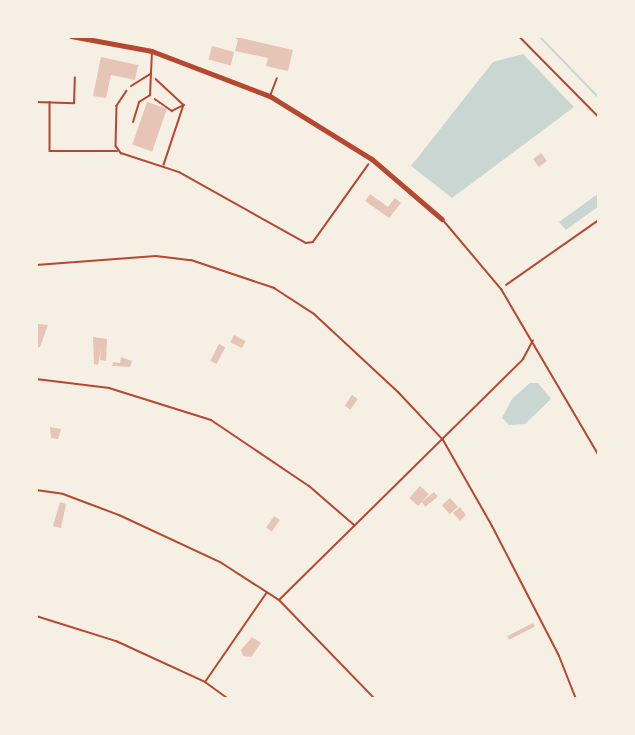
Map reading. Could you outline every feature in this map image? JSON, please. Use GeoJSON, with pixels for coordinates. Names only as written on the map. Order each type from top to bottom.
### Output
{"type":"FeatureCollection","features":[{"type":"Feature","properties":{"kind":"street"},"geometry":{"type":"LineString","coordinates":[[71,36],[152,51],[270,96],[372,159],[442,219]]}},
{"type":"Feature","properties":{"kind":"lane"},"geometry":{"type":"LineString","coordinates":[[133,122],[139,102],[150,95],[152,51]]}},
{"type":"Feature","properties":{"kind":"lane"},"geometry":{"type":"LineString","coordinates":[[131,86],[150,74]]}},
{"type":"Feature","properties":{"kind":"lane"},"geometry":{"type":"LineString","coordinates":[[270,96],[277,78]]}},
{"type":"Feature","properties":{"kind":"lane"},"geometry":{"type":"LineString","coordinates":[[442,219],[501,289],[599,456]]}},
{"type":"Feature","properties":{"kind":"lane"},"geometry":{"type":"LineString","coordinates":[[36,265],[156,256],[191,260],[274,288],[347,343],[443,440],[492,526],[559,656],[576,699]]}},
{"type":"Feature","properties":{"kind":"lane"},"geometry":{"type":"LineString","coordinates":[[279,600],[523,359],[533,340]]}},
{"type":"Feature","properties":{"kind":"lane"},"geometry":{"type":"LineString","coordinates":[[36,379],[109,388],[211,420],[274,460],[354,525]]}},
{"type":"Feature","properties":{"kind":"lane"},"geometry":{"type":"LineString","coordinates":[[36,490],[63,494],[119,515],[220,562],[279,600],[375,699]]}},
{"type":"Feature","properties":{"kind":"lane"},"geometry":{"type":"LineString","coordinates":[[204,682],[267,592]]}},
{"type":"Feature","properties":{"kind":"lane"},"geometry":{"type":"LineString","coordinates":[[36,616],[116,641],[204,682],[228,699]]}},
{"type":"Feature","properties":{"kind":"path"},"geometry":{"type":"LineString","coordinates":[[519,36],[599,117]]}},
{"type":"Feature","properties":{"kind":"path"},"geometry":{"type":"LineString","coordinates":[[150,74],[184,105]]}},
{"type":"Feature","properties":{"kind":"path"},"geometry":{"type":"LineString","coordinates":[[36,102],[74,103],[75,78]]}},
{"type":"Feature","properties":{"kind":"path"},"geometry":{"type":"LineString","coordinates":[[119,151],[117,105],[131,86]]}},
{"type":"Feature","properties":{"kind":"path"},"geometry":{"type":"LineString","coordinates":[[150,95],[172,111],[184,105]]}},
{"type":"Feature","properties":{"kind":"path"},"geometry":{"type":"LineString","coordinates":[[50,102],[50,151],[119,151],[127,158],[163,166],[306,243],[313,242],[372,159]]}},
{"type":"Feature","properties":{"kind":"path"},"geometry":{"type":"LineString","coordinates":[[163,166],[184,105]]}},
{"type":"Feature","properties":{"kind":"path"},"geometry":{"type":"LineString","coordinates":[[501,289],[599,220]]}},
{"type":"Feature","properties":{"kind":"shaded area"},"geometry":{"type":"Polygon","coordinates":[[[523,54],[574,107],[452,198],[411,166],[493,62],[523,54]]]}},
{"type":"Feature","properties":{"kind":"shaded area"},"geometry":{"type":"Polygon","coordinates":[[[599,193],[599,206],[566,230],[559,222],[599,193]]]}},
{"type":"Feature","properties":{"kind":"shaded area"},"geometry":{"type":"Polygon","coordinates":[[[530,383],[538,383],[551,399],[525,424],[509,425],[502,418],[512,399],[530,383]]]}},
{"type":"Feature","properties":{"kind":"building"},"geometry":{"type":"Polygon","coordinates":[[[232,36],[293,50],[288,71],[266,66],[268,58],[235,51],[238,40],[232,36]]]}},
{"type":"Feature","properties":{"kind":"building"},"geometry":{"type":"Polygon","coordinates":[[[212,46],[234,52],[231,65],[208,60],[212,46]]]}},
{"type":"Feature","properties":{"kind":"building"},"geometry":{"type":"Polygon","coordinates":[[[101,57],[138,65],[135,80],[111,75],[106,98],[93,96],[101,57]]]}},
{"type":"Feature","properties":{"kind":"building"},"geometry":{"type":"Polygon","coordinates":[[[147,102],[167,109],[152,151],[132,145],[147,102]]]}},
{"type":"Feature","properties":{"kind":"building"},"geometry":{"type":"Polygon","coordinates":[[[541,153],[547,161],[539,167],[533,159],[541,153]]]}},
{"type":"Feature","properties":{"kind":"building"},"geometry":{"type":"Polygon","coordinates":[[[370,194],[388,207],[395,198],[401,203],[389,218],[365,201],[370,194]]]}},
{"type":"Feature","properties":{"kind":"building"},"geometry":{"type":"Polygon","coordinates":[[[38,324],[48,325],[40,347],[36,347],[38,324]]]}},
{"type":"Feature","properties":{"kind":"building"},"geometry":{"type":"Polygon","coordinates":[[[234,335],[246,341],[242,348],[230,342],[234,335]]]}},
{"type":"Feature","properties":{"kind":"building"},"geometry":{"type":"Polygon","coordinates":[[[93,337],[107,339],[106,361],[100,360],[101,349],[98,365],[94,364],[93,337]]]}},
{"type":"Feature","properties":{"kind":"building"},"geometry":{"type":"Polygon","coordinates":[[[219,344],[225,347],[217,364],[210,361],[219,344]]]}},
{"type":"Feature","properties":{"kind":"building"},"geometry":{"type":"Polygon","coordinates":[[[121,357],[132,361],[130,367],[112,366],[113,362],[120,363],[121,357]]]}},
{"type":"Feature","properties":{"kind":"building"},"geometry":{"type":"Polygon","coordinates":[[[352,395],[358,399],[351,410],[345,406],[352,395]]]}},
{"type":"Feature","properties":{"kind":"building"},"geometry":{"type":"Polygon","coordinates":[[[50,427],[61,429],[58,439],[51,438],[50,427]]]}},
{"type":"Feature","properties":{"kind":"building"},"geometry":{"type":"Polygon","coordinates":[[[420,486],[429,494],[418,506],[409,498],[420,486]]]}},
{"type":"Feature","properties":{"kind":"building"},"geometry":{"type":"Polygon","coordinates":[[[434,492],[438,497],[425,507],[422,502],[434,492]]]}},
{"type":"Feature","properties":{"kind":"building"},"geometry":{"type":"Polygon","coordinates":[[[450,498],[458,507],[450,514],[442,505],[450,498]]]}},
{"type":"Feature","properties":{"kind":"building"},"geometry":{"type":"Polygon","coordinates":[[[60,502],[66,504],[61,528],[53,526],[60,502]]]}},
{"type":"Feature","properties":{"kind":"building"},"geometry":{"type":"Polygon","coordinates":[[[460,507],[466,515],[460,521],[453,513],[460,507]]]}},
{"type":"Feature","properties":{"kind":"building"},"geometry":{"type":"Polygon","coordinates":[[[274,516],[280,520],[272,532],[266,528],[274,516]]]}},
{"type":"Feature","properties":{"kind":"building"},"geometry":{"type":"Polygon","coordinates":[[[533,623],[535,627],[509,640],[507,636],[533,623]]]}},
{"type":"Feature","properties":{"kind":"building"},"geometry":{"type":"Polygon","coordinates":[[[252,637],[261,643],[251,657],[243,656],[241,650],[252,637]]]}},
{"type":"Feature","properties":{"kind":"waterway"},"geometry":{"type":"LineString","coordinates":[[539,36],[599,98]]}}]}
